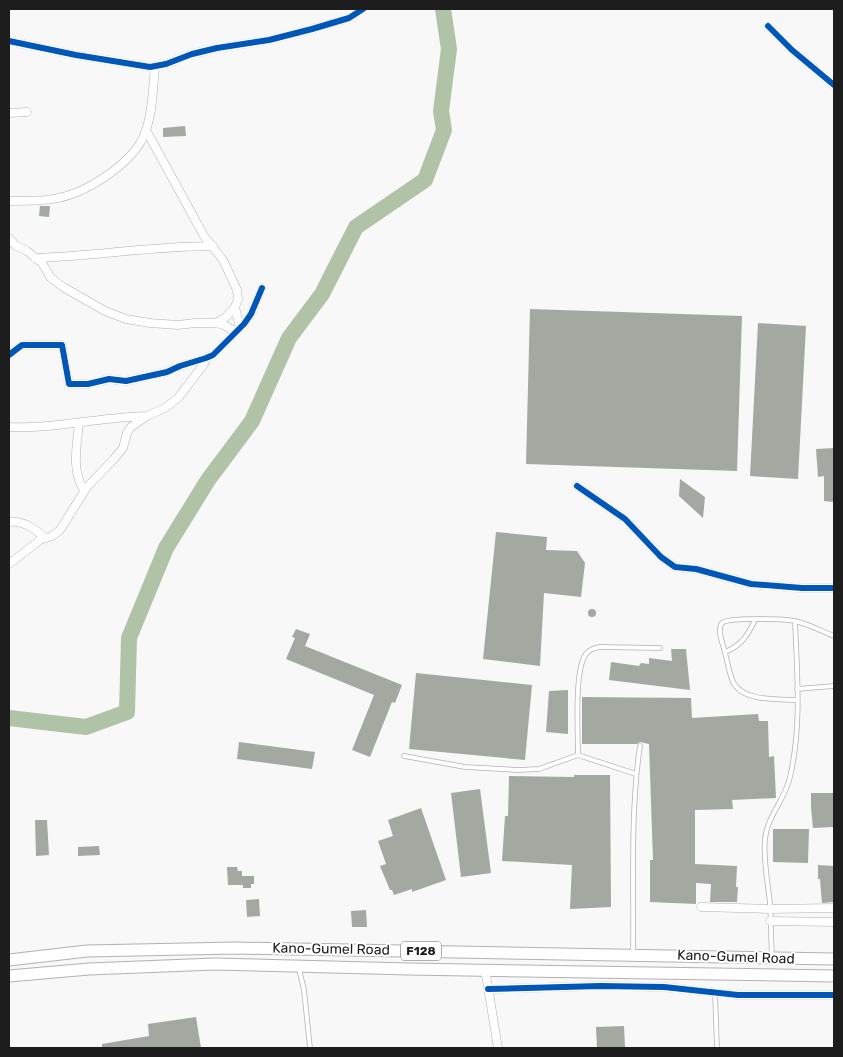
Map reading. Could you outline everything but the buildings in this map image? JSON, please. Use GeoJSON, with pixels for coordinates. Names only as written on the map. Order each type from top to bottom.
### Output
{"type":"FeatureCollection","features":[{"type":"Feature","properties":{"kind":"main road","name":"Kano-Gumel Road"},"geometry":{"type":"LineString","coordinates":[[9,960],[87,951],[235,948],[834,959]]}},
{"type":"Feature","properties":{"kind":"main road"},"geometry":{"type":"LineString","coordinates":[[87,951],[90,968]]}},
{"type":"Feature","properties":{"kind":"main road"},"geometry":{"type":"LineString","coordinates":[[785,976],[787,959]]}},
{"type":"Feature","properties":{"kind":"main road","name":"Kano-Gumel Road"},"geometry":{"type":"LineString","coordinates":[[9,976],[90,968],[215,964],[834,976]]}},
{"type":"Feature","properties":{"kind":"street"},"geometry":{"type":"LineString","coordinates":[[9,41],[139,66],[156,66],[217,48],[269,40],[312,29],[349,18],[363,9]]}},
{"type":"Feature","properties":{"kind":"street"},"geometry":{"type":"LineString","coordinates":[[768,26],[792,50],[834,85]]}},
{"type":"Feature","properties":{"kind":"street"},"geometry":{"type":"LineString","coordinates":[[9,201],[57,199],[73,194],[114,170],[125,161],[138,147],[146,130],[156,66]]}},
{"type":"Feature","properties":{"kind":"street"},"geometry":{"type":"LineString","coordinates":[[9,113],[27,112]]}},
{"type":"Feature","properties":{"kind":"street"},"geometry":{"type":"LineString","coordinates":[[146,130],[204,236],[223,260],[237,290],[238,299],[235,307],[225,318],[216,323]]}},
{"type":"Feature","properties":{"kind":"street"},"geometry":{"type":"LineString","coordinates":[[9,238],[16,246],[27,251],[42,263],[51,278],[105,311],[126,319],[150,323],[178,325],[195,322],[216,323],[238,330]]}},
{"type":"Feature","properties":{"kind":"street"},"geometry":{"type":"LineString","coordinates":[[35,258],[120,253],[187,246],[213,246]]}},
{"type":"Feature","properties":{"kind":"street"},"geometry":{"type":"LineString","coordinates":[[9,355],[22,345],[62,345],[69,384],[88,384],[109,380],[126,381],[167,372],[213,354],[238,330],[251,314],[262,288]]}},
{"type":"Feature","properties":{"kind":"street"},"geometry":{"type":"LineString","coordinates":[[235,307],[238,330]]}},
{"type":"Feature","properties":{"kind":"street"},"geometry":{"type":"LineString","coordinates":[[9,564],[40,540],[52,536],[60,530],[84,490],[123,448],[127,433],[131,427],[147,416],[165,408],[178,398],[204,364],[206,358]]}},
{"type":"Feature","properties":{"kind":"street"},"geometry":{"type":"LineString","coordinates":[[9,427],[79,423],[112,418],[147,416]]}},
{"type":"Feature","properties":{"kind":"street"},"geometry":{"type":"LineString","coordinates":[[79,423],[76,470],[79,484],[84,490]]}},
{"type":"Feature","properties":{"kind":"street"},"geometry":{"type":"LineString","coordinates":[[577,486],[625,519],[661,557],[675,567],[696,570],[751,584],[802,588],[834,588]]}},
{"type":"Feature","properties":{"kind":"street"},"geometry":{"type":"LineString","coordinates":[[9,522],[23,523],[30,526],[45,538]]}},
{"type":"Feature","properties":{"kind":"street"},"geometry":{"type":"LineString","coordinates":[[701,908],[834,908]]}},
{"type":"Feature","properties":{"kind":"street"},"geometry":{"type":"LineString","coordinates":[[770,922],[834,922]]}},
{"type":"Feature","properties":{"kind":"street"},"geometry":{"type":"LineString","coordinates":[[485,970],[498,1048]]}},
{"type":"Feature","properties":{"kind":"street"},"geometry":{"type":"LineString","coordinates":[[488,989],[600,986],[664,987],[738,995],[834,995]]}},
{"type":"Feature","properties":{"kind":"lane"},"geometry":{"type":"LineString","coordinates":[[797,700],[764,699],[750,695],[734,684],[720,629],[723,622],[736,619],[795,621],[834,636]]}},
{"type":"Feature","properties":{"kind":"lane"},"geometry":{"type":"LineString","coordinates":[[725,652],[740,644],[750,632],[755,620]]}},
{"type":"Feature","properties":{"kind":"lane"},"geometry":{"type":"LineString","coordinates":[[772,958],[770,909],[764,858],[765,840],[769,820],[786,792],[796,740],[798,689],[795,621]]}},
{"type":"Feature","properties":{"kind":"lane"},"geometry":{"type":"LineString","coordinates":[[578,754],[578,699],[581,663],[585,655],[590,649],[600,647],[660,648]]}},
{"type":"Feature","properties":{"kind":"lane"},"geometry":{"type":"LineString","coordinates":[[798,689],[834,686]]}},
{"type":"Feature","properties":{"kind":"lane"},"geometry":{"type":"LineString","coordinates":[[633,954],[636,774],[640,746]]}},
{"type":"Feature","properties":{"kind":"lane"},"geometry":{"type":"LineString","coordinates":[[404,756],[465,767],[519,770],[540,769],[578,754],[636,774]]}},
{"type":"Feature","properties":{"kind":"lane"},"geometry":{"type":"LineString","coordinates":[[298,965],[304,990],[310,1048]]}},
{"type":"Feature","properties":{"kind":"lane"},"geometry":{"type":"LineString","coordinates":[[715,992],[717,1048]]}},
{"type":"Feature","properties":{"kind":"waterway"},"geometry":{"type":"LineString","coordinates":[[9,718],[86,727],[127,712],[129,638],[166,548],[208,480],[252,421],[289,338],[322,294],[356,227],[425,180],[444,130],[441,111],[449,49],[443,9]]}},
{"type":"Feature","properties":{"kind":"cycle path"},"geometry":{"type":"LineString","coordinates":[[9,41],[76,55],[150,67],[217,48],[269,40],[312,29],[349,18],[363,9]]}},
{"type":"Feature","properties":{"kind":"cycle path"},"geometry":{"type":"LineString","coordinates":[[768,26],[792,50],[834,85]]}},
{"type":"Feature","properties":{"kind":"cycle path"},"geometry":{"type":"LineString","coordinates":[[9,355],[22,345],[62,345],[69,384],[88,384],[109,379],[126,381],[167,372],[213,355],[244,324],[251,314],[262,288]]}},
{"type":"Feature","properties":{"kind":"cycle path"},"geometry":{"type":"LineString","coordinates":[[577,486],[625,519],[661,557],[675,567],[696,569],[751,584],[802,588],[834,588]]}},
{"type":"Feature","properties":{"kind":"cycle path"},"geometry":{"type":"LineString","coordinates":[[488,989],[600,986],[664,987],[738,995],[834,995]]}}]}
